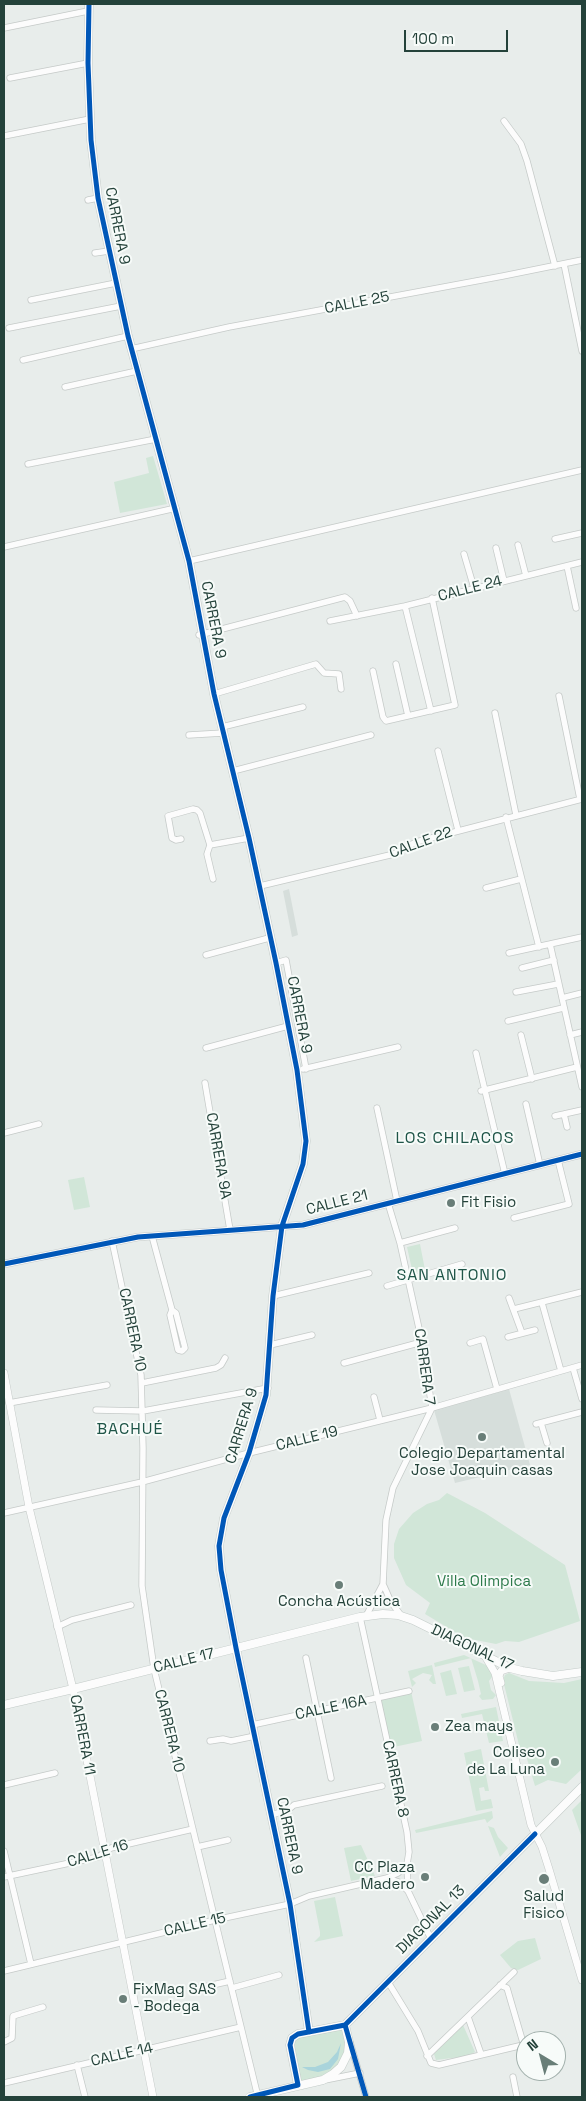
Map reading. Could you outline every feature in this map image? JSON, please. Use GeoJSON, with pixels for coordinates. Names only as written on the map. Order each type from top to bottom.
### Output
{"type":"FeatureCollection","features":[{"type":"Feature","properties":{"kind":"main road","name":"CARRERA 9"},"geometry":{"type":"LineString","coordinates":[[88,7],[90,119],[98,198],[131,349],[189,561],[200,635],[249,838],[269,938],[276,963],[297,1070],[306,1141],[303,1164],[282,1226],[273,1296],[268,1388],[249,1453],[224,1518],[220,1537],[221,1570],[290,1904],[309,2032]]}},
{"type":"Feature","properties":{"kind":"main road","name":"CALLE 17"},"geometry":{"type":"LineString","coordinates":[[4,1705],[363,1616],[397,1614]]}},
{"type":"Feature","properties":{"kind":"main road","name":"DIAGONAL 17"},"geometry":{"type":"LineString","coordinates":[[397,1614],[431,1628],[510,1668],[546,1675],[582,1672]]}},
{"type":"Feature","properties":{"kind":"main road","name":"DIAGONAL 13"},"geometry":{"type":"LineString","coordinates":[[345,2025],[582,1787]]}},
{"type":"Feature","properties":{"kind":"main road"},"geometry":{"type":"LineString","coordinates":[[255,2097],[322,2080],[337,2071],[348,2053],[348,2037],[345,2025],[298,2034],[292,2038],[290,2045],[298,2085]]}},
{"type":"Feature","properties":{"kind":"street"},"geometry":{"type":"LineString","coordinates":[[4,28],[88,7]]}},
{"type":"Feature","properties":{"kind":"street"},"geometry":{"type":"LineString","coordinates":[[10,78],[88,63]]}},
{"type":"Feature","properties":{"kind":"street"},"geometry":{"type":"LineString","coordinates":[[4,136],[90,119]]}},
{"type":"Feature","properties":{"kind":"street"},"geometry":{"type":"LineString","coordinates":[[504,121],[521,144],[527,161],[555,266]]}},
{"type":"Feature","properties":{"kind":"street"},"geometry":{"type":"LineString","coordinates":[[88,200],[98,198]]}},
{"type":"Feature","properties":{"kind":"street"},"geometry":{"type":"LineString","coordinates":[[95,253],[109,251]]}},
{"type":"Feature","properties":{"kind":"street","name":"CALLE 25"},"geometry":{"type":"LineString","coordinates":[[131,349],[229,327],[582,260]]}},
{"type":"Feature","properties":{"kind":"street"},"geometry":{"type":"LineString","coordinates":[[564,264],[582,351]]}},
{"type":"Feature","properties":{"kind":"street"},"geometry":{"type":"LineString","coordinates":[[31,300],[116,283]]}},
{"type":"Feature","properties":{"kind":"street"},"geometry":{"type":"LineString","coordinates":[[8,328],[121,306]]}},
{"type":"Feature","properties":{"kind":"street"},"geometry":{"type":"LineString","coordinates":[[23,360],[128,336]]}},
{"type":"Feature","properties":{"kind":"street"},"geometry":{"type":"LineString","coordinates":[[65,388],[137,371]]}},
{"type":"Feature","properties":{"kind":"street"},"geometry":{"type":"LineString","coordinates":[[28,464],[156,439]]}},
{"type":"Feature","properties":{"kind":"street"},"geometry":{"type":"LineString","coordinates":[[189,561],[582,470]]}},
{"type":"Feature","properties":{"kind":"street"},"geometry":{"type":"LineString","coordinates":[[4,546],[176,508]]}},
{"type":"Feature","properties":{"kind":"street"},"geometry":{"type":"LineString","coordinates":[[555,539],[582,533]]}},
{"type":"Feature","properties":{"kind":"street"},"geometry":{"type":"LineString","coordinates":[[518,545],[526,576]]}},
{"type":"Feature","properties":{"kind":"street"},"geometry":{"type":"LineString","coordinates":[[496,548],[504,581]]}},
{"type":"Feature","properties":{"kind":"street"},"geometry":{"type":"LineString","coordinates":[[464,554],[474,588]]}},
{"type":"Feature","properties":{"kind":"street","name":"CALLE 24"},"geometry":{"type":"LineString","coordinates":[[330,621],[405,606],[582,562]]}},
{"type":"Feature","properties":{"kind":"street"},"geometry":{"type":"LineString","coordinates":[[567,566],[576,608]]}},
{"type":"Feature","properties":{"kind":"street"},"geometry":{"type":"LineString","coordinates":[[200,635],[345,597],[350,601],[357,616]]}},
{"type":"Feature","properties":{"kind":"street"},"geometry":{"type":"LineString","coordinates":[[372,671],[387,722],[452,707],[456,702],[432,598]]}},
{"type":"Feature","properties":{"kind":"street"},"geometry":{"type":"LineString","coordinates":[[405,606],[430,712]]}},
{"type":"Feature","properties":{"kind":"street"},"geometry":{"type":"LineString","coordinates":[[214,694],[316,664],[324,673],[340,674],[341,689]]}},
{"type":"Feature","properties":{"kind":"street"},"geometry":{"type":"LineString","coordinates":[[396,664],[408,716]]}},
{"type":"Feature","properties":{"kind":"street"},"geometry":{"type":"LineString","coordinates":[[559,696],[581,799]]}},
{"type":"Feature","properties":{"kind":"street"},"geometry":{"type":"LineString","coordinates":[[189,735],[223,730],[303,707]]}},
{"type":"Feature","properties":{"kind":"street"},"geometry":{"type":"LineString","coordinates":[[495,713],[516,815]]}},
{"type":"Feature","properties":{"kind":"street"},"geometry":{"type":"LineString","coordinates":[[233,771],[372,735]]}},
{"type":"Feature","properties":{"kind":"street"},"geometry":{"type":"LineString","coordinates":[[438,751],[458,830]]}},
{"type":"Feature","properties":{"kind":"street","name":"CALLE 22"},"geometry":{"type":"LineString","coordinates":[[260,886],[394,854],[416,842],[581,799]]}},
{"type":"Feature","properties":{"kind":"street"},"geometry":{"type":"LineString","coordinates":[[181,839],[176,840],[172,838],[168,816],[192,809],[200,813],[210,845],[207,854],[213,879]]}},
{"type":"Feature","properties":{"kind":"street"},"geometry":{"type":"LineString","coordinates":[[506,817],[539,947]]}},
{"type":"Feature","properties":{"kind":"street"},"geometry":{"type":"LineString","coordinates":[[210,845],[249,838]]}},
{"type":"Feature","properties":{"kind":"street"},"geometry":{"type":"LineString","coordinates":[[486,888],[521,879]]}},
{"type":"Feature","properties":{"kind":"street"},"geometry":{"type":"LineString","coordinates":[[509,953],[582,937]]}},
{"type":"Feature","properties":{"kind":"street"},"geometry":{"type":"LineString","coordinates":[[206,955],[269,938]]}},
{"type":"Feature","properties":{"kind":"street"},"geometry":{"type":"LineString","coordinates":[[550,944],[563,1008],[582,1084]]}},
{"type":"Feature","properties":{"kind":"street"},"geometry":{"type":"LineString","coordinates":[[276,963],[286,960],[306,1069]]}},
{"type":"Feature","properties":{"kind":"street"},"geometry":{"type":"LineString","coordinates":[[522,968],[554,960]]}},
{"type":"Feature","properties":{"kind":"street"},"geometry":{"type":"LineString","coordinates":[[516,992],[558,984]]}},
{"type":"Feature","properties":{"kind":"street"},"geometry":{"type":"LineString","coordinates":[[562,998],[582,993]]}},
{"type":"Feature","properties":{"kind":"street"},"geometry":{"type":"LineString","coordinates":[[508,1021],[563,1008]]}},
{"type":"Feature","properties":{"kind":"street"},"geometry":{"type":"LineString","coordinates":[[206,1048],[288,1026]]}},
{"type":"Feature","properties":{"kind":"street"},"geometry":{"type":"LineString","coordinates":[[570,1034],[582,1032]]}},
{"type":"Feature","properties":{"kind":"street"},"geometry":{"type":"LineString","coordinates":[[521,1035],[532,1079]]}},
{"type":"Feature","properties":{"kind":"street"},"geometry":{"type":"LineString","coordinates":[[297,1070],[398,1047]]}},
{"type":"Feature","properties":{"kind":"street"},"geometry":{"type":"LineString","coordinates":[[476,1053],[483,1090],[505,1174]]}},
{"type":"Feature","properties":{"kind":"street"},"geometry":{"type":"LineString","coordinates":[[483,1090],[577,1067]]}},
{"type":"Feature","properties":{"kind":"street","name":"CARRERA 9A"},"geometry":{"type":"LineString","coordinates":[[205,1083],[230,1230]]}},
{"type":"Feature","properties":{"kind":"street"},"geometry":{"type":"LineString","coordinates":[[526,1104],[540,1165]]}},
{"type":"Feature","properties":{"kind":"street"},"geometry":{"type":"LineString","coordinates":[[377,1108],[397,1201]]}},
{"type":"Feature","properties":{"kind":"street"},"geometry":{"type":"LineString","coordinates":[[555,1116],[582,1110]]}},
{"type":"Feature","properties":{"kind":"street"},"geometry":{"type":"LineString","coordinates":[[564,1114],[567,1127]]}},
{"type":"Feature","properties":{"kind":"street"},"geometry":{"type":"LineString","coordinates":[[4,1133],[39,1124]]}},
{"type":"Feature","properties":{"kind":"street","name":"CALLE 21"},"geometry":{"type":"LineString","coordinates":[[4,1264],[112,1241],[152,1236],[304,1225],[582,1154]]}},
{"type":"Feature","properties":{"kind":"street"},"geometry":{"type":"LineString","coordinates":[[514,1218],[570,1204],[558,1160]]}},
{"type":"Feature","properties":{"kind":"street","name":"CARRERA 7"},"geometry":{"type":"LineString","coordinates":[[388,1203],[400,1243],[422,1342],[432,1408],[393,1488],[388,1506],[383,1584],[397,1614]]}},
{"type":"Feature","properties":{"kind":"street"},"geometry":{"type":"LineString","coordinates":[[400,1243],[454,1228]]}},
{"type":"Feature","properties":{"kind":"street"},"geometry":{"type":"LineString","coordinates":[[152,1236],[172,1310],[176,1313],[185,1348],[182,1351],[178,1350],[170,1315],[172,1310]]}},
{"type":"Feature","properties":{"kind":"street","name":"CARRERA 10"},"geometry":{"type":"LineString","coordinates":[[112,1241],[134,1335],[142,1383],[142,1586],[154,1669],[232,1988],[255,2097]]}},
{"type":"Feature","properties":{"kind":"street"},"geometry":{"type":"LineString","coordinates":[[387,1286],[462,1264]]}},
{"type":"Feature","properties":{"kind":"street"},"geometry":{"type":"LineString","coordinates":[[273,1296],[369,1273]]}},
{"type":"Feature","properties":{"kind":"street"},"geometry":{"type":"LineString","coordinates":[[514,1309],[582,1292]]}},
{"type":"Feature","properties":{"kind":"street"},"geometry":{"type":"LineString","coordinates":[[508,1298],[522,1333]]}},
{"type":"Feature","properties":{"kind":"street"},"geometry":{"type":"LineString","coordinates":[[542,1303],[561,1371]]}},
{"type":"Feature","properties":{"kind":"street"},"geometry":{"type":"LineString","coordinates":[[508,1337],[535,1330]]}},
{"type":"Feature","properties":{"kind":"street"},"geometry":{"type":"LineString","coordinates":[[270,1345],[312,1335]]}},
{"type":"Feature","properties":{"kind":"street"},"geometry":{"type":"LineString","coordinates":[[470,1343],[482,1339],[497,1389]]}},
{"type":"Feature","properties":{"kind":"street"},"geometry":{"type":"LineString","coordinates":[[344,1363],[422,1342]]}},
{"type":"Feature","properties":{"kind":"street"},"geometry":{"type":"LineString","coordinates":[[142,1383],[216,1368],[221,1365],[225,1358]]}},
{"type":"Feature","properties":{"kind":"street","name":"CALLE 19"},"geometry":{"type":"LineString","coordinates":[[4,1513],[142,1482],[249,1453],[432,1408],[582,1365]]}},
{"type":"Feature","properties":{"kind":"street"},"geometry":{"type":"LineString","coordinates":[[573,1368],[582,1399]]}},
{"type":"Feature","properties":{"kind":"street","name":"CARRERA 11"},"geometry":{"type":"LineString","coordinates":[[4,1373],[29,1507],[73,1689],[153,2097]]}},
{"type":"Feature","properties":{"kind":"street"},"geometry":{"type":"LineString","coordinates":[[9,1404],[107,1385]]}},
{"type":"Feature","properties":{"kind":"street"},"geometry":{"type":"LineString","coordinates":[[96,1410],[143,1411],[268,1388]]}},
{"type":"Feature","properties":{"kind":"street"},"geometry":{"type":"LineString","coordinates":[[374,1397],[380,1420]]}},
{"type":"Feature","properties":{"kind":"street"},"geometry":{"type":"LineString","coordinates":[[547,1443],[538,1423],[582,1412]]}},
{"type":"Feature","properties":{"kind":"street","name":"CARRERA 7"},"geometry":{"type":"LineString","coordinates":[[363,1616],[383,1584]]}},
{"type":"Feature","properties":{"kind":"street"},"geometry":{"type":"LineString","coordinates":[[57,1627],[72,1620],[130,1605]]}},
{"type":"Feature","properties":{"kind":"street","name":"CARRERA 8"},"geometry":{"type":"LineString","coordinates":[[363,1616],[378,1698],[407,1832],[409,1852],[406,1864],[408,1891],[431,1939]]}},
{"type":"Feature","properties":{"kind":"street"},"geometry":{"type":"LineString","coordinates":[[486,1656],[495,1673],[530,1821],[549,1869],[582,1980]]}},
{"type":"Feature","properties":{"kind":"street"},"geometry":{"type":"LineString","coordinates":[[306,1658],[331,1778]]}},
{"type":"Feature","properties":{"kind":"street"},"geometry":{"type":"LineString","coordinates":[[510,1668],[501,1671],[500,1679],[534,1824],[539,1826],[545,1824]]}},
{"type":"Feature","properties":{"kind":"street","name":"CALLE 16A"},"geometry":{"type":"LineString","coordinates":[[252,1725],[409,1691]]}},
{"type":"Feature","properties":{"kind":"street"},"geometry":{"type":"LineString","coordinates":[[210,1741],[223,1739],[231,1741],[255,1736]]}},
{"type":"Feature","properties":{"kind":"street"},"geometry":{"type":"LineString","coordinates":[[4,1785],[55,1773]]}},
{"type":"Feature","properties":{"kind":"street"},"geometry":{"type":"LineString","coordinates":[[271,1815],[288,1810],[294,1805],[382,1786]]}},
{"type":"Feature","properties":{"kind":"street","name":"CALLE 16"},"geometry":{"type":"LineString","coordinates":[[7,1876],[98,1857],[111,1848],[193,1830]]}},
{"type":"Feature","properties":{"kind":"street"},"geometry":{"type":"LineString","coordinates":[[197,1847],[228,1840]]}},
{"type":"Feature","properties":{"kind":"street"},"geometry":{"type":"LineString","coordinates":[[4,1851],[7,1876],[32,1964]]}},
{"type":"Feature","properties":{"kind":"street","name":"CALLE 15"},"geometry":{"type":"LineString","coordinates":[[4,1971],[215,1920],[290,1904],[308,1896],[387,1878],[398,1873],[406,1864]]}},
{"type":"Feature","properties":{"kind":"street"},"geometry":{"type":"LineString","coordinates":[[387,1878],[399,1882],[408,1891]]}},
{"type":"Feature","properties":{"kind":"street"},"geometry":{"type":"LineString","coordinates":[[427,2056],[514,1972]]}},
{"type":"Feature","properties":{"kind":"street"},"geometry":{"type":"LineString","coordinates":[[232,1988],[279,1975]]}},
{"type":"Feature","properties":{"kind":"street"},"geometry":{"type":"LineString","coordinates":[[195,1989],[230,1981]]}},
{"type":"Feature","properties":{"kind":"street"},"geometry":{"type":"LineString","coordinates":[[388,1982],[418,2031],[431,2063],[434,2064],[516,2046]]}},
{"type":"Feature","properties":{"kind":"street"},"geometry":{"type":"LineString","coordinates":[[500,1985],[507,1988],[519,2031]]}},
{"type":"Feature","properties":{"kind":"street"},"geometry":{"type":"LineString","coordinates":[[4,2042],[12,2038],[13,2016],[43,2007]]}},
{"type":"Feature","properties":{"kind":"street"},"geometry":{"type":"LineString","coordinates":[[468,2017],[481,2054]]}},
{"type":"Feature","properties":{"kind":"street","name":"CALLE 14"},"geometry":{"type":"LineString","coordinates":[[4,2083],[241,2027]]}},
{"type":"Feature","properties":{"kind":"street"},"geometry":{"type":"LineString","coordinates":[[348,2037],[366,2097]]}},
{"type":"Feature","properties":{"kind":"street"},"geometry":{"type":"LineString","coordinates":[[77,2065],[85,2097]]}},
{"type":"Feature","properties":{"kind":"street"},"geometry":{"type":"LineString","coordinates":[[322,2080],[360,2073]]}},
{"type":"Feature","properties":{"kind":"street"},"geometry":{"type":"LineString","coordinates":[[513,2077],[518,2097]]}},
{"type":"Feature","properties":{"kind":"shaded area"},"geometry":{"type":"Polygon","coordinates":[[[289,889],[298,935],[292,937],[283,891],[289,889]]]}},
{"type":"Feature","properties":{"kind":"shaded area","name":"Colegio Departamental Jose Joaquin casas"},"geometry":{"type":"Polygon","coordinates":[[[509,1389],[530,1465],[455,1483],[434,1410],[509,1389]]]}},
{"type":"Feature","properties":{"kind":"green space"},"geometry":{"type":"Polygon","coordinates":[[[153,456],[167,504],[120,513],[114,482],[149,473],[146,458],[153,456]]]}},
{"type":"Feature","properties":{"kind":"green space"},"geometry":{"type":"Polygon","coordinates":[[[84,1177],[90,1207],[74,1210],[68,1180],[84,1177]]]}},
{"type":"Feature","properties":{"kind":"green space"},"geometry":{"type":"Polygon","coordinates":[[[420,1244],[425,1270],[413,1274],[407,1247],[420,1244]]]}},
{"type":"Feature","properties":{"kind":"green space","name":"Villa Olimpica"},"geometry":{"type":"Polygon","coordinates":[[[447,1493],[485,1513],[565,1565],[580,1621],[519,1642],[505,1641],[496,1644],[465,1638],[425,1614],[430,1603],[406,1585],[394,1558],[394,1544],[399,1529],[413,1513],[427,1504],[439,1500],[447,1493]]]}},
{"type":"Feature","properties":{"kind":"green space"},"geometry":{"type":"Polygon","coordinates":[[[464,1655],[471,1658],[435,1667],[434,1663],[464,1655]]]}},
{"type":"Feature","properties":{"kind":"green space"},"geometry":{"type":"Polygon","coordinates":[[[471,1658],[490,1667],[492,1677],[489,1681],[491,1690],[496,1695],[493,1699],[482,1700],[479,1696],[481,1694],[471,1658]]]}},
{"type":"Feature","properties":{"kind":"green space"},"geometry":{"type":"Polygon","coordinates":[[[432,1665],[436,1684],[429,1680],[432,1675],[423,1673],[412,1679],[416,1683],[412,1687],[408,1671],[432,1665]]]}},
{"type":"Feature","properties":{"kind":"green space"},"geometry":{"type":"Polygon","coordinates":[[[469,1666],[475,1690],[464,1692],[458,1668],[469,1666]]]}},
{"type":"Feature","properties":{"kind":"green space"},"geometry":{"type":"Polygon","coordinates":[[[451,1670],[457,1694],[446,1696],[440,1673],[451,1670]]]}},
{"type":"Feature","properties":{"kind":"green space"},"geometry":{"type":"Polygon","coordinates":[[[509,1673],[529,1681],[564,1683],[582,1679],[582,1769],[566,1784],[548,1780],[535,1786],[525,1752],[527,1748],[520,1749],[503,1680],[505,1675],[509,1673]]]}},
{"type":"Feature","properties":{"kind":"green space"},"geometry":{"type":"Polygon","coordinates":[[[411,1691],[422,1741],[389,1748],[378,1698],[411,1691]]]}},
{"type":"Feature","properties":{"kind":"green space"},"geometry":{"type":"Polygon","coordinates":[[[496,1707],[503,1741],[489,1743],[482,1714],[462,1718],[461,1714],[496,1707]]]}},
{"type":"Feature","properties":{"kind":"green space"},"geometry":{"type":"Polygon","coordinates":[[[481,1749],[489,1791],[485,1791],[484,1787],[479,1788],[481,1801],[491,1799],[493,1808],[476,1811],[464,1753],[481,1749]]]}},
{"type":"Feature","properties":{"kind":"green space"},"geometry":{"type":"Polygon","coordinates":[[[582,1800],[582,1838],[572,1810],[582,1800]]]}},
{"type":"Feature","properties":{"kind":"green space"},"geometry":{"type":"Polygon","coordinates":[[[492,1811],[493,1818],[487,1823],[485,1819],[416,1833],[415,1830],[492,1811]]]}},
{"type":"Feature","properties":{"kind":"green space"},"geometry":{"type":"Polygon","coordinates":[[[488,1826],[494,1828],[498,1837],[508,1848],[500,1857],[488,1826]]]}},
{"type":"Feature","properties":{"kind":"green space"},"geometry":{"type":"Polygon","coordinates":[[[361,1845],[375,1876],[351,1881],[344,1848],[361,1845]]]}},
{"type":"Feature","properties":{"kind":"green space"},"geometry":{"type":"Polygon","coordinates":[[[335,1897],[343,1936],[314,1942],[320,1936],[320,1932],[314,1901],[335,1897]]]}},
{"type":"Feature","properties":{"kind":"green space"},"geometry":{"type":"Polygon","coordinates":[[[535,1938],[541,1959],[518,1970],[511,1968],[500,1955],[518,1941],[535,1938]]]}},
{"type":"Feature","properties":{"kind":"green space"},"geometry":{"type":"Polygon","coordinates":[[[463,2025],[475,2052],[468,2056],[436,2060],[434,2054],[463,2025]]]}},
{"type":"Feature","properties":{"kind":"green space"},"geometry":{"type":"Polygon","coordinates":[[[344,2028],[346,2050],[338,2067],[322,2077],[300,2081],[293,2040],[344,2028]]]}},
{"type":"Feature","properties":{"kind":"water"},"geometry":{"type":"Polygon","coordinates":[[[341,2043],[338,2059],[330,2069],[318,2072],[302,2067],[315,2067],[328,2062],[337,2052],[341,2043]]]}},
{"type":"Feature","properties":{"kind":"cycle path"},"geometry":{"type":"LineString","coordinates":[[89,4],[88,63],[91,140],[98,198],[128,336],[189,561],[214,694],[249,838],[276,963],[297,1070],[306,1141],[303,1164],[282,1226],[273,1296],[266,1395],[249,1453],[224,1518],[219,1546],[221,1570],[236,1648],[290,1904],[309,2032]]}},
{"type":"Feature","properties":{"kind":"cycle path"},"geometry":{"type":"LineString","coordinates":[[4,1264],[138,1237],[303,1225],[582,1154]]}},
{"type":"Feature","properties":{"kind":"cycle path"},"geometry":{"type":"LineString","coordinates":[[250,2097],[298,2085],[290,2045],[292,2038],[298,2034],[345,2025],[535,1834]]}},
{"type":"Feature","properties":{"kind":"cycle path"},"geometry":{"type":"LineString","coordinates":[[345,2025],[366,2097]]}},
{"type":"Feature","properties":{"kind":"place","name":"Fit Fisio"},"geometry":{"type":"Point","coordinates":[451,1203]}},
{"type":"Feature","properties":{"kind":"place","name":"Colegio Departamental Jose Joaquin casas"},"geometry":{"type":"Point","coordinates":[482,1437]}},
{"type":"Feature","properties":{"kind":"place","name":"Concha Acústica"},"geometry":{"type":"Point","coordinates":[339,1585]}},
{"type":"Feature","properties":{"kind":"place","name":"Zea mays"},"geometry":{"type":"Point","coordinates":[435,1727]}},
{"type":"Feature","properties":{"kind":"place","name":"Coliseo de La Luna"},"geometry":{"type":"Point","coordinates":[555,1762]}},
{"type":"Feature","properties":{"kind":"place","name":"CC Plaza Madero"},"geometry":{"type":"Point","coordinates":[425,1877]}},
{"type":"Feature","properties":{"kind":"place","name":"Salud Fisico"},"geometry":{"type":"Point","coordinates":[544,1879]}},
{"type":"Feature","properties":{"kind":"place","name":"FixMag SAS - Bodega"},"geometry":{"type":"Point","coordinates":[123,1999]}},
{"type":"Feature","properties":{"kind":"district","name":"LOS CHILACOS"},"geometry":{"type":"Point","coordinates":[455,1139]}},
{"type":"Feature","properties":{"kind":"district","name":"SAN ANTONIO"},"geometry":{"type":"Point","coordinates":[452,1276]}},
{"type":"Feature","properties":{"kind":"district","name":"BACHUÉ"},"geometry":{"type":"Point","coordinates":[130,1430]}}]}
